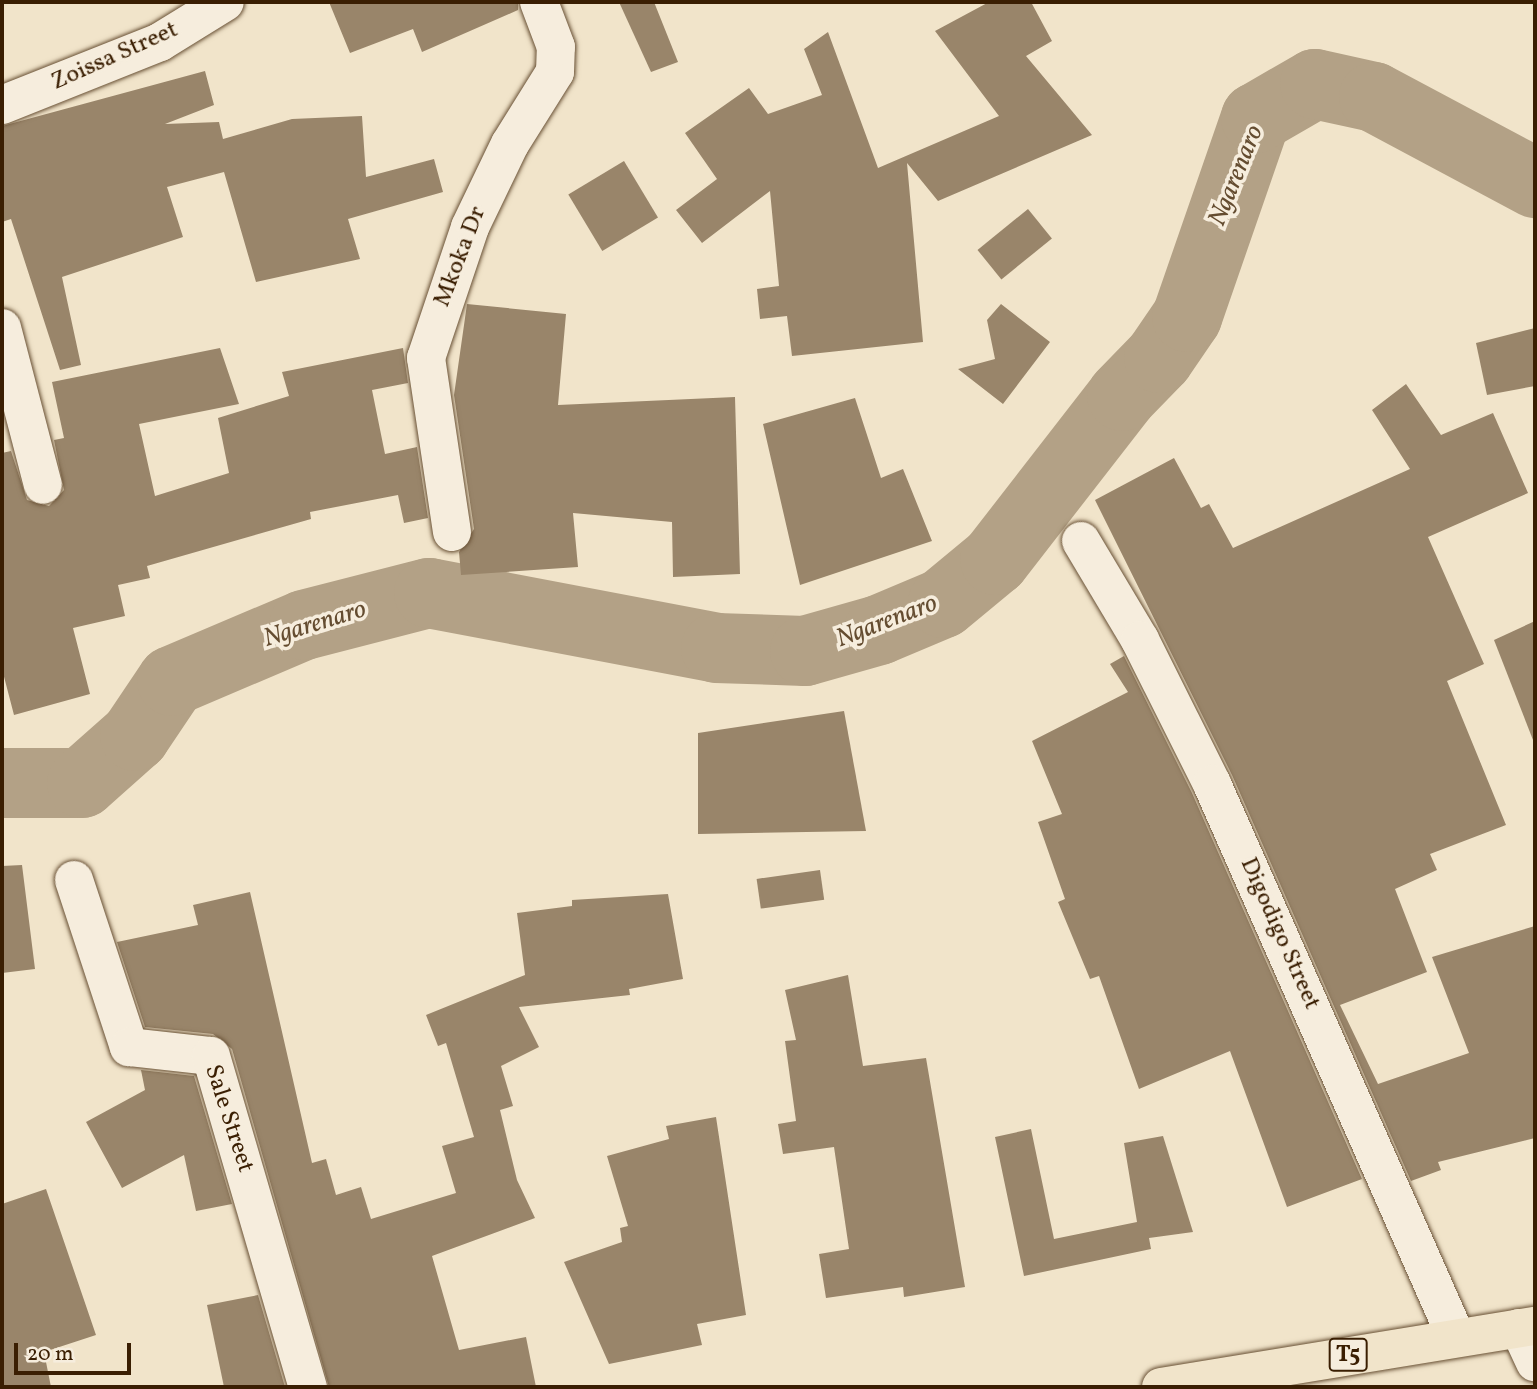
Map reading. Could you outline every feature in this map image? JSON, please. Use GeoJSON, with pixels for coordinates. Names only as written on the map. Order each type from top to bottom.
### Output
{"type":"FeatureCollection","features":[{"type":"Feature","properties":{"kind":"highway","name":"T5"},"geometry":{"type":"LineString","coordinates":[[1161,1387],[1527,1327]]}},
{"type":"Feature","properties":{"kind":"street","name":"Zoissa Street"},"geometry":{"type":"LineString","coordinates":[[2,104],[160,42],[225,2]]}},
{"type":"Feature","properties":{"kind":"street","name":"Mkoka Dr"},"geometry":{"type":"LineString","coordinates":[[452,532],[426,358],[470,228],[510,144],[555,72],[556,47],[539,2]]}},
{"type":"Feature","properties":{"kind":"street"},"geometry":{"type":"LineString","coordinates":[[2,328],[43,485]]}},
{"type":"Feature","properties":{"kind":"street","name":"Digodigo Street"},"geometry":{"type":"LineString","coordinates":[[1081,541],[1195,747],[1456,1337]]}},
{"type":"Feature","properties":{"kind":"street","name":"Sale Street"},"geometry":{"type":"LineString","coordinates":[[74,880],[129,1047],[211,1056],[307,1387]]}},
{"type":"Feature","properties":{"kind":"street"},"geometry":{"type":"LineString","coordinates":[[1527,1327],[1535,1363]]}},
{"type":"Feature","properties":{"kind":"building"},"geometry":{"type":"Polygon","coordinates":[[[329,2],[518,2],[518,10],[422,52],[413,29],[350,53],[329,2]]]}},
{"type":"Feature","properties":{"kind":"building"},"geometry":{"type":"Polygon","coordinates":[[[619,2],[654,2],[678,62],[651,72],[619,2]]]}},
{"type":"Feature","properties":{"kind":"building"},"geometry":{"type":"Polygon","coordinates":[[[989,2],[1031,2],[1052,41],[1026,56],[1092,135],[938,201],[907,163],[923,342],[792,356],[787,316],[760,319],[757,289],[779,286],[770,191],[702,243],[676,210],[717,179],[685,133],[749,88],[768,114],[822,95],[804,49],[828,32],[878,168],[999,116],[935,31],[989,2]]]}},
{"type":"Feature","properties":{"kind":"building"},"geometry":{"type":"Polygon","coordinates":[[[205,71],[214,105],[165,124],[219,122],[223,139],[292,119],[362,116],[366,177],[434,159],[443,192],[348,219],[360,259],[256,282],[224,172],[167,187],[183,237],[62,277],[81,365],[60,370],[11,219],[2,222],[2,126],[205,71]]]}},
{"type":"Feature","properties":{"kind":"building"},"geometry":{"type":"Polygon","coordinates":[[[624,161],[658,218],[602,251],[568,194],[624,161]]]}},
{"type":"Feature","properties":{"kind":"building"},"geometry":{"type":"Polygon","coordinates":[[[1028,209],[1052,239],[1001,279],[977,250],[1028,209]]]}},
{"type":"Feature","properties":{"kind":"building"},"geometry":{"type":"Polygon","coordinates":[[[467,304],[566,314],[558,405],[735,397],[740,574],[673,577],[672,522],[573,513],[578,567],[461,575],[459,552],[474,529],[454,395],[467,304]]]}},
{"type":"Feature","properties":{"kind":"building"},"geometry":{"type":"Polygon","coordinates":[[[1001,304],[1050,342],[1003,404],[958,369],[995,359],[987,320],[1001,304]]]}},
{"type":"Feature","properties":{"kind":"building"},"geometry":{"type":"Polygon","coordinates":[[[1535,328],[1535,386],[1487,395],[1476,343],[1535,328]]]}},
{"type":"Feature","properties":{"kind":"building"},"geometry":{"type":"Polygon","coordinates":[[[220,348],[239,404],[139,424],[155,496],[229,473],[218,418],[289,396],[282,372],[403,348],[408,383],[372,390],[385,454],[417,447],[428,518],[404,523],[398,495],[310,512],[311,519],[147,566],[150,578],[118,585],[125,616],[73,628],[90,694],[14,715],[2,669],[2,453],[11,451],[27,500],[49,506],[64,490],[54,440],[64,438],[52,382],[220,348]]]}},
{"type":"Feature","properties":{"kind":"building"},"geometry":{"type":"Polygon","coordinates":[[[1406,384],[1441,435],[1493,413],[1528,493],[1428,537],[1484,664],[1447,681],[1506,825],[1430,854],[1437,870],[1395,889],[1427,972],[1340,1005],[1378,1084],[1469,1053],[1432,957],[1535,926],[1535,1138],[1438,1162],[1441,1170],[1411,1181],[1232,775],[1095,500],[1174,458],[1201,508],[1209,504],[1233,548],[1410,469],[1372,410],[1406,384]]]}},
{"type":"Feature","properties":{"kind":"building"},"geometry":{"type":"Polygon","coordinates":[[[855,398],[881,478],[903,469],[932,541],[800,585],[763,424],[855,398]]]}},
{"type":"Feature","properties":{"kind":"building"},"geometry":{"type":"Polygon","coordinates":[[[1535,621],[1535,739],[1533,740],[1494,640],[1535,621]]]}},
{"type":"Feature","properties":{"kind":"building"},"geometry":{"type":"Polygon","coordinates":[[[1124,656],[1192,793],[1362,1179],[1287,1207],[1230,1051],[1139,1089],[1099,976],[1090,979],[1058,902],[1065,899],[1038,822],[1062,814],[1032,741],[1128,692],[1110,664],[1124,656]]]}},
{"type":"Feature","properties":{"kind":"building"},"geometry":{"type":"Polygon","coordinates":[[[844,711],[866,831],[698,834],[698,733],[844,711]]]}},
{"type":"Feature","properties":{"kind":"building"},"geometry":{"type":"Polygon","coordinates":[[[22,865],[35,969],[2,973],[2,866],[22,865]]]}},
{"type":"Feature","properties":{"kind":"building"},"geometry":{"type":"Polygon","coordinates":[[[820,870],[824,900],[761,909],[757,879],[820,870]]]}},
{"type":"Feature","properties":{"kind":"building"},"geometry":{"type":"Polygon","coordinates":[[[250,892],[312,1163],[326,1159],[336,1195],[361,1187],[371,1219],[456,1193],[442,1146],[474,1137],[446,1043],[438,1046],[426,1015],[525,975],[517,913],[572,906],[572,900],[668,894],[683,979],[629,989],[630,995],[519,1007],[539,1047],[501,1066],[513,1106],[500,1110],[517,1180],[535,1218],[432,1256],[459,1350],[526,1337],[536,1387],[329,1387],[232,1049],[213,1034],[145,1027],[117,942],[198,925],[193,905],[250,892]]]}},
{"type":"Feature","properties":{"kind":"building"},"geometry":{"type":"Polygon","coordinates":[[[848,975],[863,1066],[926,1058],[965,1287],[904,1297],[903,1287],[826,1298],[819,1254],[849,1249],[834,1147],[783,1154],[778,1124],[796,1121],[785,1041],[796,1040],[785,990],[848,975]]]}},
{"type":"Feature","properties":{"kind":"building"},"geometry":{"type":"Polygon","coordinates":[[[141,1070],[194,1076],[232,1204],[196,1211],[184,1155],[122,1188],[86,1122],[145,1090],[141,1070]]]}},
{"type":"Feature","properties":{"kind":"building"},"geometry":{"type":"Polygon","coordinates":[[[716,1117],[746,1315],[697,1324],[702,1345],[609,1364],[564,1262],[622,1242],[620,1228],[628,1226],[607,1156],[669,1139],[666,1126],[716,1117]]]}},
{"type":"Feature","properties":{"kind":"building"},"geometry":{"type":"Polygon","coordinates":[[[1031,1129],[1054,1239],[1137,1222],[1124,1143],[1163,1136],[1193,1232],[1149,1238],[1151,1249],[1024,1276],[995,1137],[1031,1129]]]}},
{"type":"Feature","properties":{"kind":"building"},"geometry":{"type":"Polygon","coordinates":[[[46,1189],[96,1335],[44,1352],[51,1387],[2,1387],[2,1204],[46,1189]]]}},
{"type":"Feature","properties":{"kind":"building"},"geometry":{"type":"Polygon","coordinates":[[[258,1295],[285,1387],[224,1387],[207,1305],[258,1295]]]}},
{"type":"Feature","properties":{"kind":"waterway","name":"Ngarenaro"},"geometry":{"type":"LineString","coordinates":[[2,783],[82,783],[135,736],[172,681],[304,625],[429,593],[716,648],[805,651],[879,630],[943,603],[995,560],[1122,396],[1159,358],[1187,317],[1256,118],[1315,84],[1374,97],[1535,183]]}}]}
